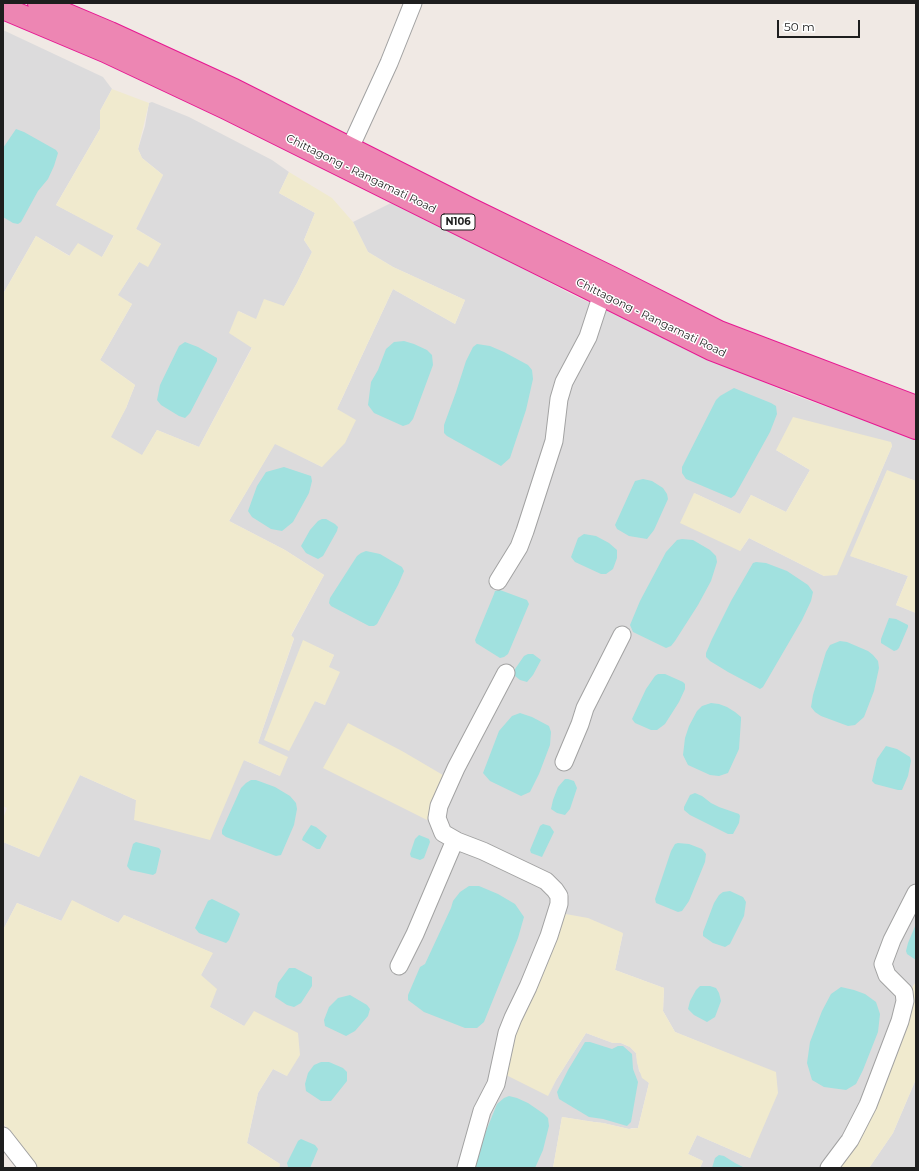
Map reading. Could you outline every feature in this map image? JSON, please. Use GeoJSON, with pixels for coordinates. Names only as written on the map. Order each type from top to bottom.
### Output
{"type":"FeatureCollection","features":[{"type":"Feature","properties":{"kind":"highway","name":"Chittagong - Rangamati Road"},"geometry":{"type":"LineString","coordinates":[[39,3],[110,33],[234,90],[719,332],[916,407]]}},
{"type":"Feature","properties":{"kind":"highway","name":"Chittagong - Rangamati Road"},"geometry":{"type":"LineString","coordinates":[[3,8],[105,51],[226,108],[602,294],[711,350],[916,428]]}},
{"type":"Feature","properties":{"kind":"street"},"geometry":{"type":"LineString","coordinates":[[350,148],[389,63],[413,3]]}},
{"type":"Feature","properties":{"kind":"street"},"geometry":{"type":"LineString","coordinates":[[498,581],[519,547],[525,531],[554,441],[558,399],[564,382],[588,337],[602,294]]}},
{"type":"Feature","properties":{"kind":"street"},"geometry":{"type":"LineString","coordinates":[[564,762],[585,708],[622,635]]}},
{"type":"Feature","properties":{"kind":"street"},"geometry":{"type":"LineString","coordinates":[[466,1168],[482,1111],[496,1084],[507,1034],[548,936],[559,904],[559,896],[546,881],[490,854],[455,840],[443,833],[437,818],[439,806],[456,768],[506,673]]}},
{"type":"Feature","properties":{"kind":"street"},"geometry":{"type":"LineString","coordinates":[[399,966],[415,934],[455,840]]}},
{"type":"Feature","properties":{"kind":"street"},"geometry":{"type":"LineString","coordinates":[[830,1168],[850,1140],[868,1106],[900,1021],[905,1001],[904,992],[887,975],[883,964],[892,940],[916,893]]}},
{"type":"Feature","properties":{"kind":"street"},"geometry":{"type":"LineString","coordinates":[[3,1136],[28,1168]]}},
{"type":"Feature","properties":{"kind":"shaded area"},"geometry":{"type":"Polygon","coordinates":[[[3,30],[103,77],[112,89],[100,111],[100,129],[56,205],[114,235],[102,257],[70,256],[36,236],[3,294],[3,30]]]}},
{"type":"Feature","properties":{"kind":"shaded area"},"geometry":{"type":"Polygon","coordinates":[[[112,89],[149,103],[138,149],[142,158],[163,175],[136,229],[161,244],[148,267],[139,262],[118,295],[132,304],[100,360],[135,385],[126,408],[111,437],[142,455],[157,430],[199,447],[252,348],[229,333],[238,311],[256,319],[264,299],[284,306],[312,252],[304,240],[315,213],[279,193],[289,172],[332,198],[353,222],[368,252],[393,267],[465,300],[455,324],[393,289],[337,409],[356,420],[345,443],[322,467],[275,444],[229,521],[285,550],[324,575],[291,635],[294,638],[258,743],[288,757],[280,776],[244,760],[210,840],[134,820],[136,800],[80,775],[39,857],[3,842],[3,819],[7,808],[3,806],[3,294],[36,236],[69,256],[78,243],[102,257],[114,236],[56,205],[100,129],[100,111],[112,89]]]}},
{"type":"Feature","properties":{"kind":"shaded area"},"geometry":{"type":"Polygon","coordinates":[[[152,102],[189,117],[272,160],[289,172],[279,193],[315,213],[304,240],[312,252],[284,306],[256,320],[239,311],[252,347],[199,447],[157,430],[142,456],[110,437],[126,408],[135,385],[100,360],[132,304],[117,296],[139,262],[161,244],[136,229],[163,175],[142,158],[138,149],[145,126],[149,103],[152,102]]]}},
{"type":"Feature","properties":{"kind":"shaded area"},"geometry":{"type":"Polygon","coordinates":[[[391,203],[480,246],[571,294],[718,362],[791,394],[916,439],[916,481],[887,471],[851,556],[908,576],[896,605],[916,613],[916,982],[909,992],[910,1004],[907,1027],[867,1119],[836,1168],[700,1168],[703,1161],[688,1154],[697,1135],[750,1158],[776,1073],[675,1032],[663,1011],[664,988],[615,970],[623,933],[548,1096],[556,1080],[586,1033],[613,1043],[621,1043],[630,1047],[636,1053],[639,1071],[649,1083],[638,1128],[629,1129],[603,1123],[562,1117],[553,1168],[279,1168],[280,1164],[247,1143],[258,1093],[273,1069],[287,1076],[244,1026],[210,1007],[201,975],[212,953],[124,915],[119,923],[72,901],[62,921],[17,903],[3,930],[3,842],[39,857],[80,775],[136,800],[244,760],[280,776],[258,743],[294,639],[291,636],[324,575],[285,550],[229,521],[275,443],[322,467],[337,409],[393,289],[455,324],[465,300],[393,267],[368,252],[353,222],[391,203]],[[891,443],[776,450],[810,470],[786,512],[751,495],[740,514],[694,493],[740,551],[749,538],[824,576],[868,502],[892,446],[891,443]],[[303,641],[315,701],[325,705],[328,667],[334,655],[303,641]]]}},
{"type":"Feature","properties":{"kind":"shaded area"},"geometry":{"type":"Polygon","coordinates":[[[793,417],[891,442],[892,446],[837,575],[824,576],[749,538],[740,551],[680,523],[694,493],[740,514],[751,495],[786,512],[810,470],[776,450],[793,417]]]}},
{"type":"Feature","properties":{"kind":"shaded area"},"geometry":{"type":"Polygon","coordinates":[[[887,470],[916,481],[916,613],[896,605],[908,576],[850,556],[887,470]]]}},
{"type":"Feature","properties":{"kind":"shaded area"},"geometry":{"type":"Polygon","coordinates":[[[303,640],[334,655],[329,667],[340,672],[325,705],[315,701],[289,751],[264,740],[303,640]]]}},
{"type":"Feature","properties":{"kind":"shaded area"},"geometry":{"type":"Polygon","coordinates":[[[348,723],[402,751],[448,778],[427,820],[323,768],[348,723]]]}},
{"type":"Feature","properties":{"kind":"shaded area"},"geometry":{"type":"Polygon","coordinates":[[[72,900],[118,923],[124,915],[213,953],[201,975],[217,989],[210,1007],[244,1026],[254,1011],[298,1033],[300,1055],[287,1076],[273,1069],[258,1093],[247,1143],[280,1164],[279,1168],[38,1168],[3,1123],[3,930],[17,903],[61,921],[72,900]]]}},
{"type":"Feature","properties":{"kind":"shaded area"},"geometry":{"type":"Polygon","coordinates":[[[560,913],[588,918],[623,933],[615,970],[664,988],[663,1011],[675,1032],[776,1072],[778,1093],[750,1158],[697,1135],[688,1154],[703,1161],[700,1168],[553,1168],[562,1117],[603,1123],[629,1129],[638,1128],[649,1083],[642,1078],[637,1063],[636,1053],[630,1047],[621,1043],[613,1043],[586,1033],[556,1080],[548,1096],[504,1074],[509,1047],[560,913]]]}},
{"type":"Feature","properties":{"kind":"shaded area"},"geometry":{"type":"Polygon","coordinates":[[[916,982],[916,1079],[893,1133],[869,1168],[836,1168],[867,1119],[907,1027],[910,1004],[909,992],[916,982]]]}},
{"type":"Feature","properties":{"kind":"shaded area"},"geometry":{"type":"Polygon","coordinates":[[[916,1079],[916,1168],[869,1168],[893,1133],[916,1079]]]}},
{"type":"Feature","properties":{"kind":"water"},"geometry":{"type":"Polygon","coordinates":[[[16,129],[56,150],[58,153],[48,179],[38,191],[21,222],[18,224],[13,223],[3,217],[3,148],[16,129]]]}},
{"type":"Feature","properties":{"kind":"water"},"geometry":{"type":"Polygon","coordinates":[[[404,341],[427,350],[432,355],[433,365],[413,419],[409,424],[403,426],[374,413],[368,405],[371,382],[378,370],[386,349],[394,342],[404,341]]]}},
{"type":"Feature","properties":{"kind":"water"},"geometry":{"type":"Polygon","coordinates":[[[185,342],[198,347],[217,358],[217,361],[190,413],[185,418],[161,405],[157,400],[160,385],[179,346],[185,342]]]}},
{"type":"Feature","properties":{"kind":"water"},"geometry":{"type":"Polygon","coordinates":[[[477,344],[490,346],[504,352],[528,365],[532,370],[533,379],[526,410],[510,458],[501,466],[444,433],[444,425],[466,361],[473,347],[477,344]]]}},
{"type":"Feature","properties":{"kind":"water"},"geometry":{"type":"Polygon","coordinates":[[[734,388],[776,406],[777,414],[770,432],[735,495],[731,498],[686,479],[682,473],[682,467],[716,400],[734,388]]]}},
{"type":"Feature","properties":{"kind":"water"},"geometry":{"type":"Polygon","coordinates":[[[284,467],[311,476],[312,481],[309,493],[293,522],[282,531],[271,529],[252,517],[248,511],[257,486],[266,472],[284,467]]]}},
{"type":"Feature","properties":{"kind":"water"},"geometry":{"type":"Polygon","coordinates":[[[643,479],[652,481],[663,488],[668,499],[654,530],[647,539],[629,536],[617,529],[615,525],[635,481],[643,479]]]}},
{"type":"Feature","properties":{"kind":"water"},"geometry":{"type":"Polygon","coordinates":[[[326,519],[338,527],[323,556],[318,559],[306,553],[301,546],[310,530],[318,521],[326,519]]]}},
{"type":"Feature","properties":{"kind":"water"},"geometry":{"type":"Polygon","coordinates":[[[584,534],[596,536],[609,543],[617,550],[617,558],[613,569],[606,574],[601,574],[575,562],[571,557],[578,538],[584,534]]]}},
{"type":"Feature","properties":{"kind":"water"},"geometry":{"type":"Polygon","coordinates":[[[677,540],[693,540],[710,550],[716,556],[717,562],[711,581],[698,605],[675,641],[671,646],[666,648],[633,632],[630,625],[640,601],[666,552],[677,540]]]}},
{"type":"Feature","properties":{"kind":"water"},"geometry":{"type":"Polygon","coordinates":[[[366,551],[380,554],[402,567],[404,571],[377,624],[374,626],[369,626],[331,606],[329,603],[330,598],[357,556],[366,551]]]}},
{"type":"Feature","properties":{"kind":"water"},"geometry":{"type":"Polygon","coordinates":[[[753,563],[766,563],[787,571],[808,585],[813,592],[811,601],[802,620],[763,687],[760,689],[728,672],[706,657],[706,653],[712,639],[731,601],[753,563]]]}},
{"type":"Feature","properties":{"kind":"water"},"geometry":{"type":"Polygon","coordinates":[[[500,590],[527,600],[529,604],[508,654],[500,658],[476,643],[475,640],[495,591],[500,590]]]}},
{"type":"Feature","properties":{"kind":"water"},"geometry":{"type":"Polygon","coordinates":[[[889,618],[896,619],[908,625],[899,648],[894,651],[881,643],[881,639],[889,618]]]}},
{"type":"Feature","properties":{"kind":"water"},"geometry":{"type":"Polygon","coordinates":[[[840,641],[847,642],[868,651],[878,661],[879,668],[874,691],[864,717],[855,725],[848,726],[821,716],[811,707],[813,695],[826,652],[830,645],[840,641]]]}},
{"type":"Feature","properties":{"kind":"water"},"geometry":{"type":"Polygon","coordinates":[[[533,654],[541,660],[533,675],[527,682],[520,680],[515,676],[515,669],[524,656],[533,654]]]}},
{"type":"Feature","properties":{"kind":"water"},"geometry":{"type":"Polygon","coordinates":[[[658,674],[665,674],[683,682],[685,684],[685,689],[679,702],[665,724],[657,730],[651,730],[635,723],[632,719],[646,689],[658,674]]]}},
{"type":"Feature","properties":{"kind":"water"},"geometry":{"type":"Polygon","coordinates":[[[711,703],[727,707],[741,717],[739,749],[728,773],[719,776],[710,775],[688,765],[683,755],[685,738],[689,726],[697,711],[702,706],[711,703]]]}},
{"type":"Feature","properties":{"kind":"water"},"geometry":{"type":"Polygon","coordinates":[[[520,713],[532,717],[549,726],[551,732],[550,745],[539,774],[530,792],[521,796],[490,781],[483,773],[499,731],[512,716],[520,713]]]}},
{"type":"Feature","properties":{"kind":"water"},"geometry":{"type":"Polygon","coordinates":[[[886,746],[897,749],[910,757],[911,761],[908,776],[902,790],[875,784],[872,781],[877,759],[886,746]]]}},
{"type":"Feature","properties":{"kind":"water"},"geometry":{"type":"Polygon","coordinates":[[[565,779],[574,781],[577,788],[570,809],[565,815],[557,813],[551,809],[558,787],[565,779]]]}},
{"type":"Feature","properties":{"kind":"water"},"geometry":{"type":"Polygon","coordinates":[[[251,780],[256,780],[275,787],[290,796],[296,803],[297,809],[294,825],[281,855],[276,856],[226,837],[222,834],[222,830],[241,788],[251,780]]]}},
{"type":"Feature","properties":{"kind":"water"},"geometry":{"type":"Polygon","coordinates":[[[695,793],[719,807],[739,814],[739,823],[733,834],[728,834],[690,815],[684,810],[690,795],[695,793]]]}},
{"type":"Feature","properties":{"kind":"water"},"geometry":{"type":"Polygon","coordinates":[[[543,824],[550,826],[554,832],[542,857],[531,853],[530,850],[540,826],[543,824]]]}},
{"type":"Feature","properties":{"kind":"water"},"geometry":{"type":"Polygon","coordinates":[[[311,825],[327,836],[320,849],[317,849],[302,840],[311,825]]]}},
{"type":"Feature","properties":{"kind":"water"},"geometry":{"type":"Polygon","coordinates":[[[419,835],[429,839],[430,842],[424,858],[420,860],[411,857],[410,854],[415,839],[419,835]]]}},
{"type":"Feature","properties":{"kind":"water"},"geometry":{"type":"Polygon","coordinates":[[[136,842],[159,848],[161,851],[156,873],[153,875],[130,870],[127,866],[133,844],[136,842]]]}},
{"type":"Feature","properties":{"kind":"water"},"geometry":{"type":"Polygon","coordinates":[[[675,844],[689,844],[702,849],[706,854],[705,862],[689,901],[682,911],[678,912],[656,903],[655,899],[671,851],[675,844]]]}},
{"type":"Feature","properties":{"kind":"water"},"geometry":{"type":"Polygon","coordinates":[[[469,886],[479,886],[498,894],[515,904],[524,917],[518,938],[484,1022],[477,1028],[465,1028],[424,1012],[408,1000],[408,995],[420,967],[425,964],[453,901],[460,892],[469,886]]]}},
{"type":"Feature","properties":{"kind":"water"},"geometry":{"type":"Polygon","coordinates":[[[730,891],[743,897],[746,902],[744,916],[730,944],[725,947],[713,943],[703,936],[703,932],[714,903],[719,895],[723,892],[730,891]]]}},
{"type":"Feature","properties":{"kind":"water"},"geometry":{"type":"Polygon","coordinates":[[[212,899],[237,911],[240,914],[229,940],[226,943],[199,933],[195,928],[208,901],[212,899]]]}},
{"type":"Feature","properties":{"kind":"water"},"geometry":{"type":"Polygon","coordinates":[[[916,924],[916,960],[907,954],[906,951],[916,924]]]}},
{"type":"Feature","properties":{"kind":"water"},"geometry":{"type":"Polygon","coordinates":[[[289,968],[295,968],[312,977],[312,986],[301,1003],[294,1007],[287,1005],[275,997],[278,983],[289,968]]]}},
{"type":"Feature","properties":{"kind":"water"},"geometry":{"type":"Polygon","coordinates":[[[700,986],[710,986],[716,988],[721,1001],[715,1017],[707,1022],[694,1015],[688,1009],[690,1001],[700,986]]]}},
{"type":"Feature","properties":{"kind":"water"},"geometry":{"type":"Polygon","coordinates":[[[841,987],[865,994],[876,1002],[880,1014],[878,1032],[863,1070],[856,1084],[846,1090],[824,1087],[812,1080],[807,1063],[810,1042],[822,1011],[831,994],[841,987]]]}},
{"type":"Feature","properties":{"kind":"water"},"geometry":{"type":"Polygon","coordinates":[[[350,995],[367,1005],[370,1009],[368,1016],[355,1031],[346,1036],[325,1026],[324,1020],[329,1007],[338,998],[350,995]]]}},
{"type":"Feature","properties":{"kind":"water"},"geometry":{"type":"Polygon","coordinates":[[[585,1042],[590,1042],[612,1049],[618,1046],[623,1046],[632,1054],[633,1069],[638,1082],[631,1122],[627,1126],[603,1119],[589,1117],[559,1099],[557,1092],[585,1042]]]}},
{"type":"Feature","properties":{"kind":"water"},"geometry":{"type":"Polygon","coordinates":[[[321,1062],[329,1062],[343,1068],[347,1072],[347,1081],[331,1101],[321,1101],[306,1091],[305,1084],[308,1073],[314,1065],[321,1062]]]}},
{"type":"Feature","properties":{"kind":"water"},"geometry":{"type":"Polygon","coordinates":[[[509,1096],[528,1103],[548,1118],[549,1126],[543,1150],[535,1168],[475,1168],[482,1141],[497,1104],[509,1096]]]}},
{"type":"Feature","properties":{"kind":"water"},"geometry":{"type":"Polygon","coordinates":[[[301,1139],[315,1145],[318,1149],[310,1168],[288,1167],[287,1163],[298,1141],[301,1139]]]}},
{"type":"Feature","properties":{"kind":"water"},"geometry":{"type":"Polygon","coordinates":[[[719,1155],[724,1156],[745,1168],[712,1168],[715,1158],[719,1155]]]}}]}
